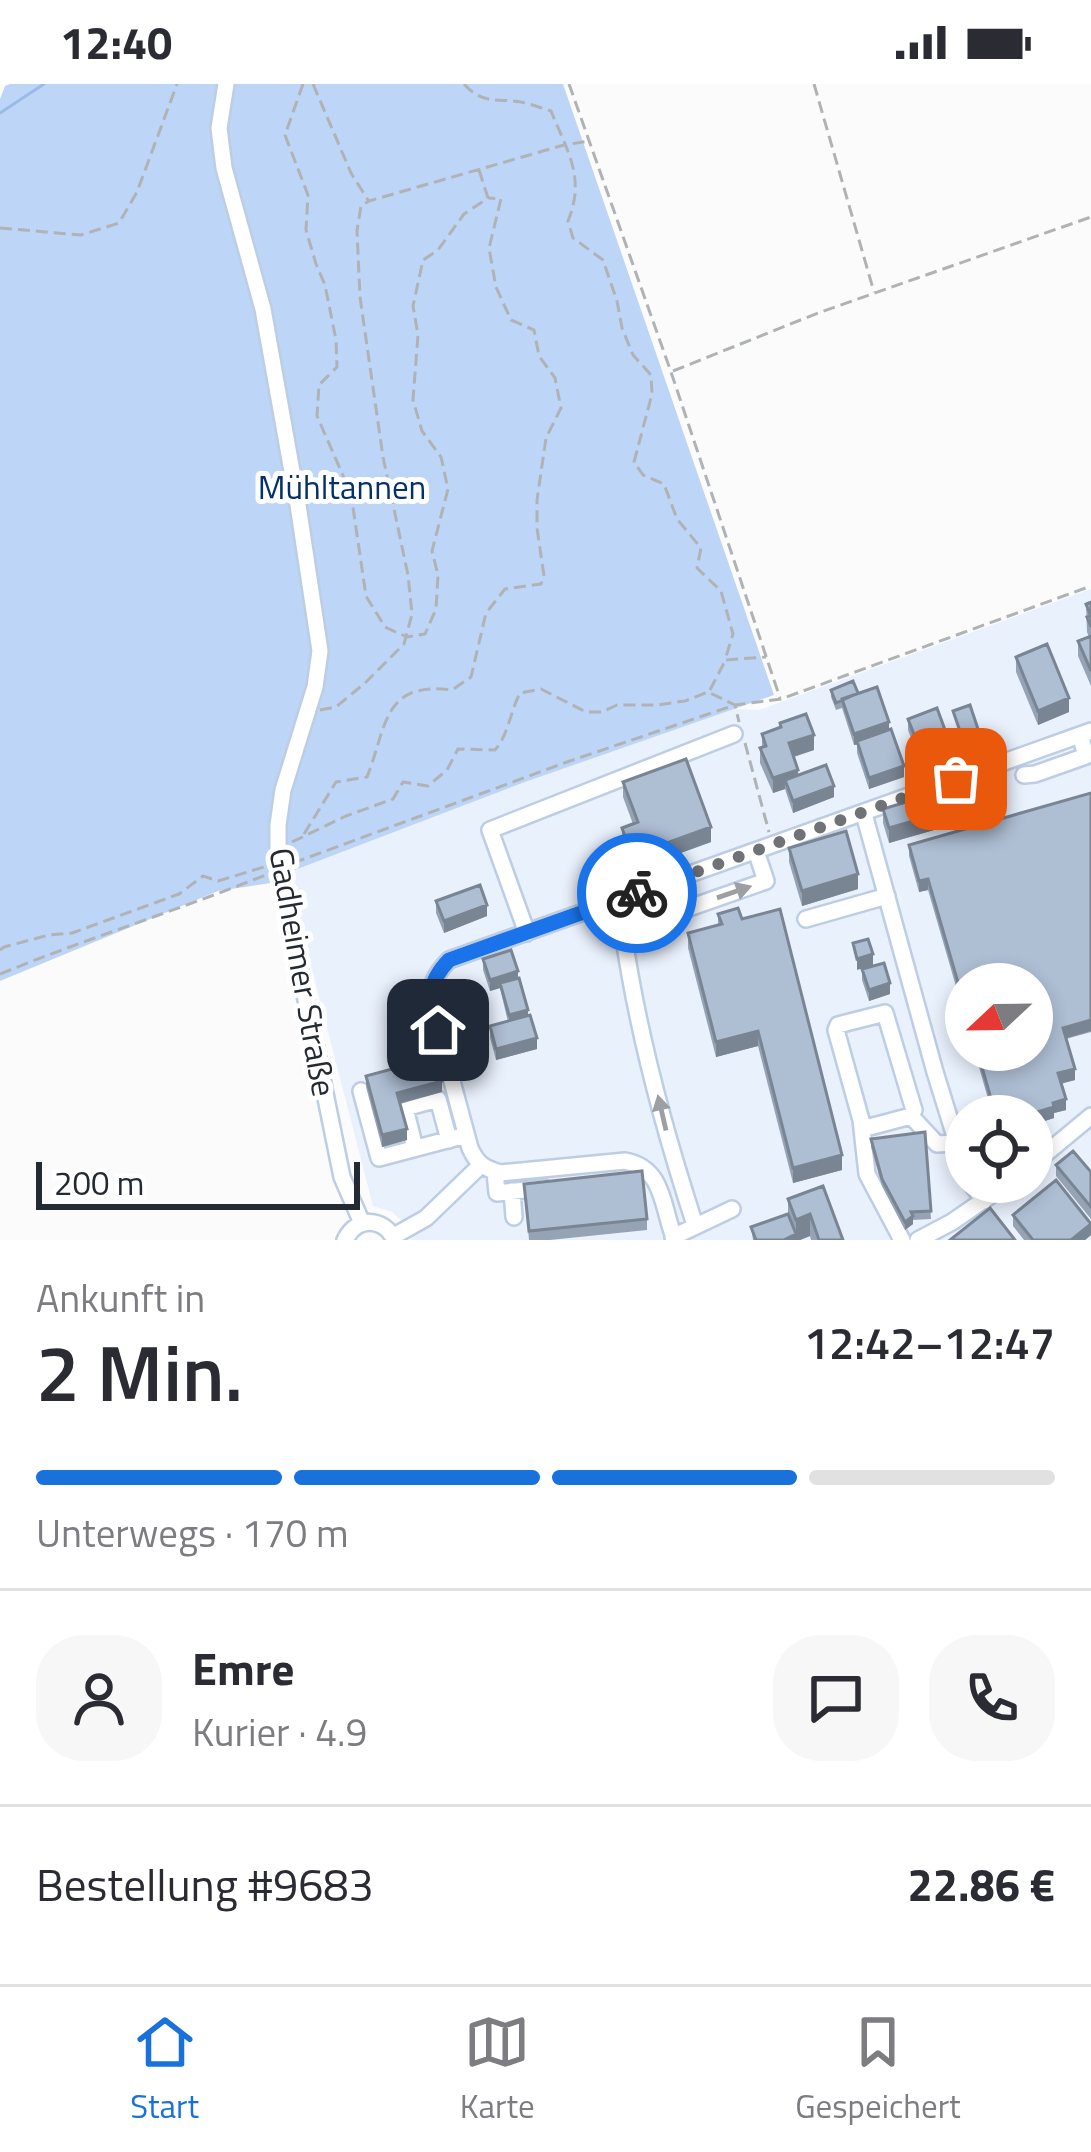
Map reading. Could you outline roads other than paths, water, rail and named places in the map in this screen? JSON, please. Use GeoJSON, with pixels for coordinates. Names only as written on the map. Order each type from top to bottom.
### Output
{"type":"FeatureCollection","features":[{"type":"Feature","properties":{"kind":"street","name":"Gadheimer Straße"},"geometry":{"type":"LineString","coordinates":[[226,84],[219,128],[224,168],[263,310],[320,651],[315,687],[283,790],[279,866],[342,1177],[362,1223]]}},
{"type":"Feature","properties":{"kind":"street"},"geometry":{"type":"LineString","coordinates":[[458,1137],[430,990],[436,973],[449,960],[1085,733],[1086,756],[1024,775]]}},
{"type":"Feature","properties":{"kind":"street"},"geometry":{"type":"LineString","coordinates":[[527,933],[490,830],[740,735]]}},
{"type":"Feature","properties":{"kind":"street"},"geometry":{"type":"LineString","coordinates":[[865,814],[945,1107]]}},
{"type":"Feature","properties":{"kind":"street"},"geometry":{"type":"LineString","coordinates":[[622,932],[766,881],[764,848]]}},
{"type":"Feature","properties":{"kind":"street"},"geometry":{"type":"LineString","coordinates":[[806,919],[887,896]]}},
{"type":"Feature","properties":{"kind":"street"},"geometry":{"type":"LineString","coordinates":[[618,900],[627,964],[669,1145],[695,1225]]}},
{"type":"Feature","properties":{"kind":"street"},"geometry":{"type":"LineString","coordinates":[[862,1129],[911,1116],[914,1110],[885,1012],[838,1025],[836,1030],[862,1129],[867,1174],[902,1240]]}},
{"type":"Feature","properties":{"kind":"street"},"geometry":{"type":"LineString","coordinates":[[361,1091],[379,1158],[458,1137]]}},
{"type":"Feature","properties":{"kind":"street"},"geometry":{"type":"LineString","coordinates":[[416,1148],[405,1108],[438,1099],[458,1137],[488,1168],[497,1193],[552,1187]]}},
{"type":"Feature","properties":{"kind":"street"},"geometry":{"type":"LineString","coordinates":[[911,1116],[937,1144],[945,1144]]}},
{"type":"Feature","properties":{"kind":"street"},"geometry":{"type":"LineString","coordinates":[[1053,1148],[1091,1116]]}},
{"type":"Feature","properties":{"kind":"street"},"geometry":{"type":"LineString","coordinates":[[345,1240],[362,1223],[376,1222],[394,1238],[488,1168],[625,1160],[649,1169],[658,1182],[674,1238],[733,1209]]}},
{"type":"Feature","properties":{"kind":"street"},"geometry":{"type":"LineString","coordinates":[[609,1162],[611,1181]]}},
{"type":"Feature","properties":{"kind":"street"},"geometry":{"type":"LineString","coordinates":[[512,1192],[514,1217]]}},
{"type":"Feature","properties":{"kind":"street"},"geometry":{"type":"LineString","coordinates":[[918,1240],[981,1203]]}},
{"type":"Feature","properties":{"kind":"waterway"},"geometry":{"type":"LineString","coordinates":[[0,113],[44,84]]}},
{"type":"Feature","properties":{"kind":"park label","name":"Mühltannen"},"geometry":{"type":"Point","coordinates":[342,487]}}]}
